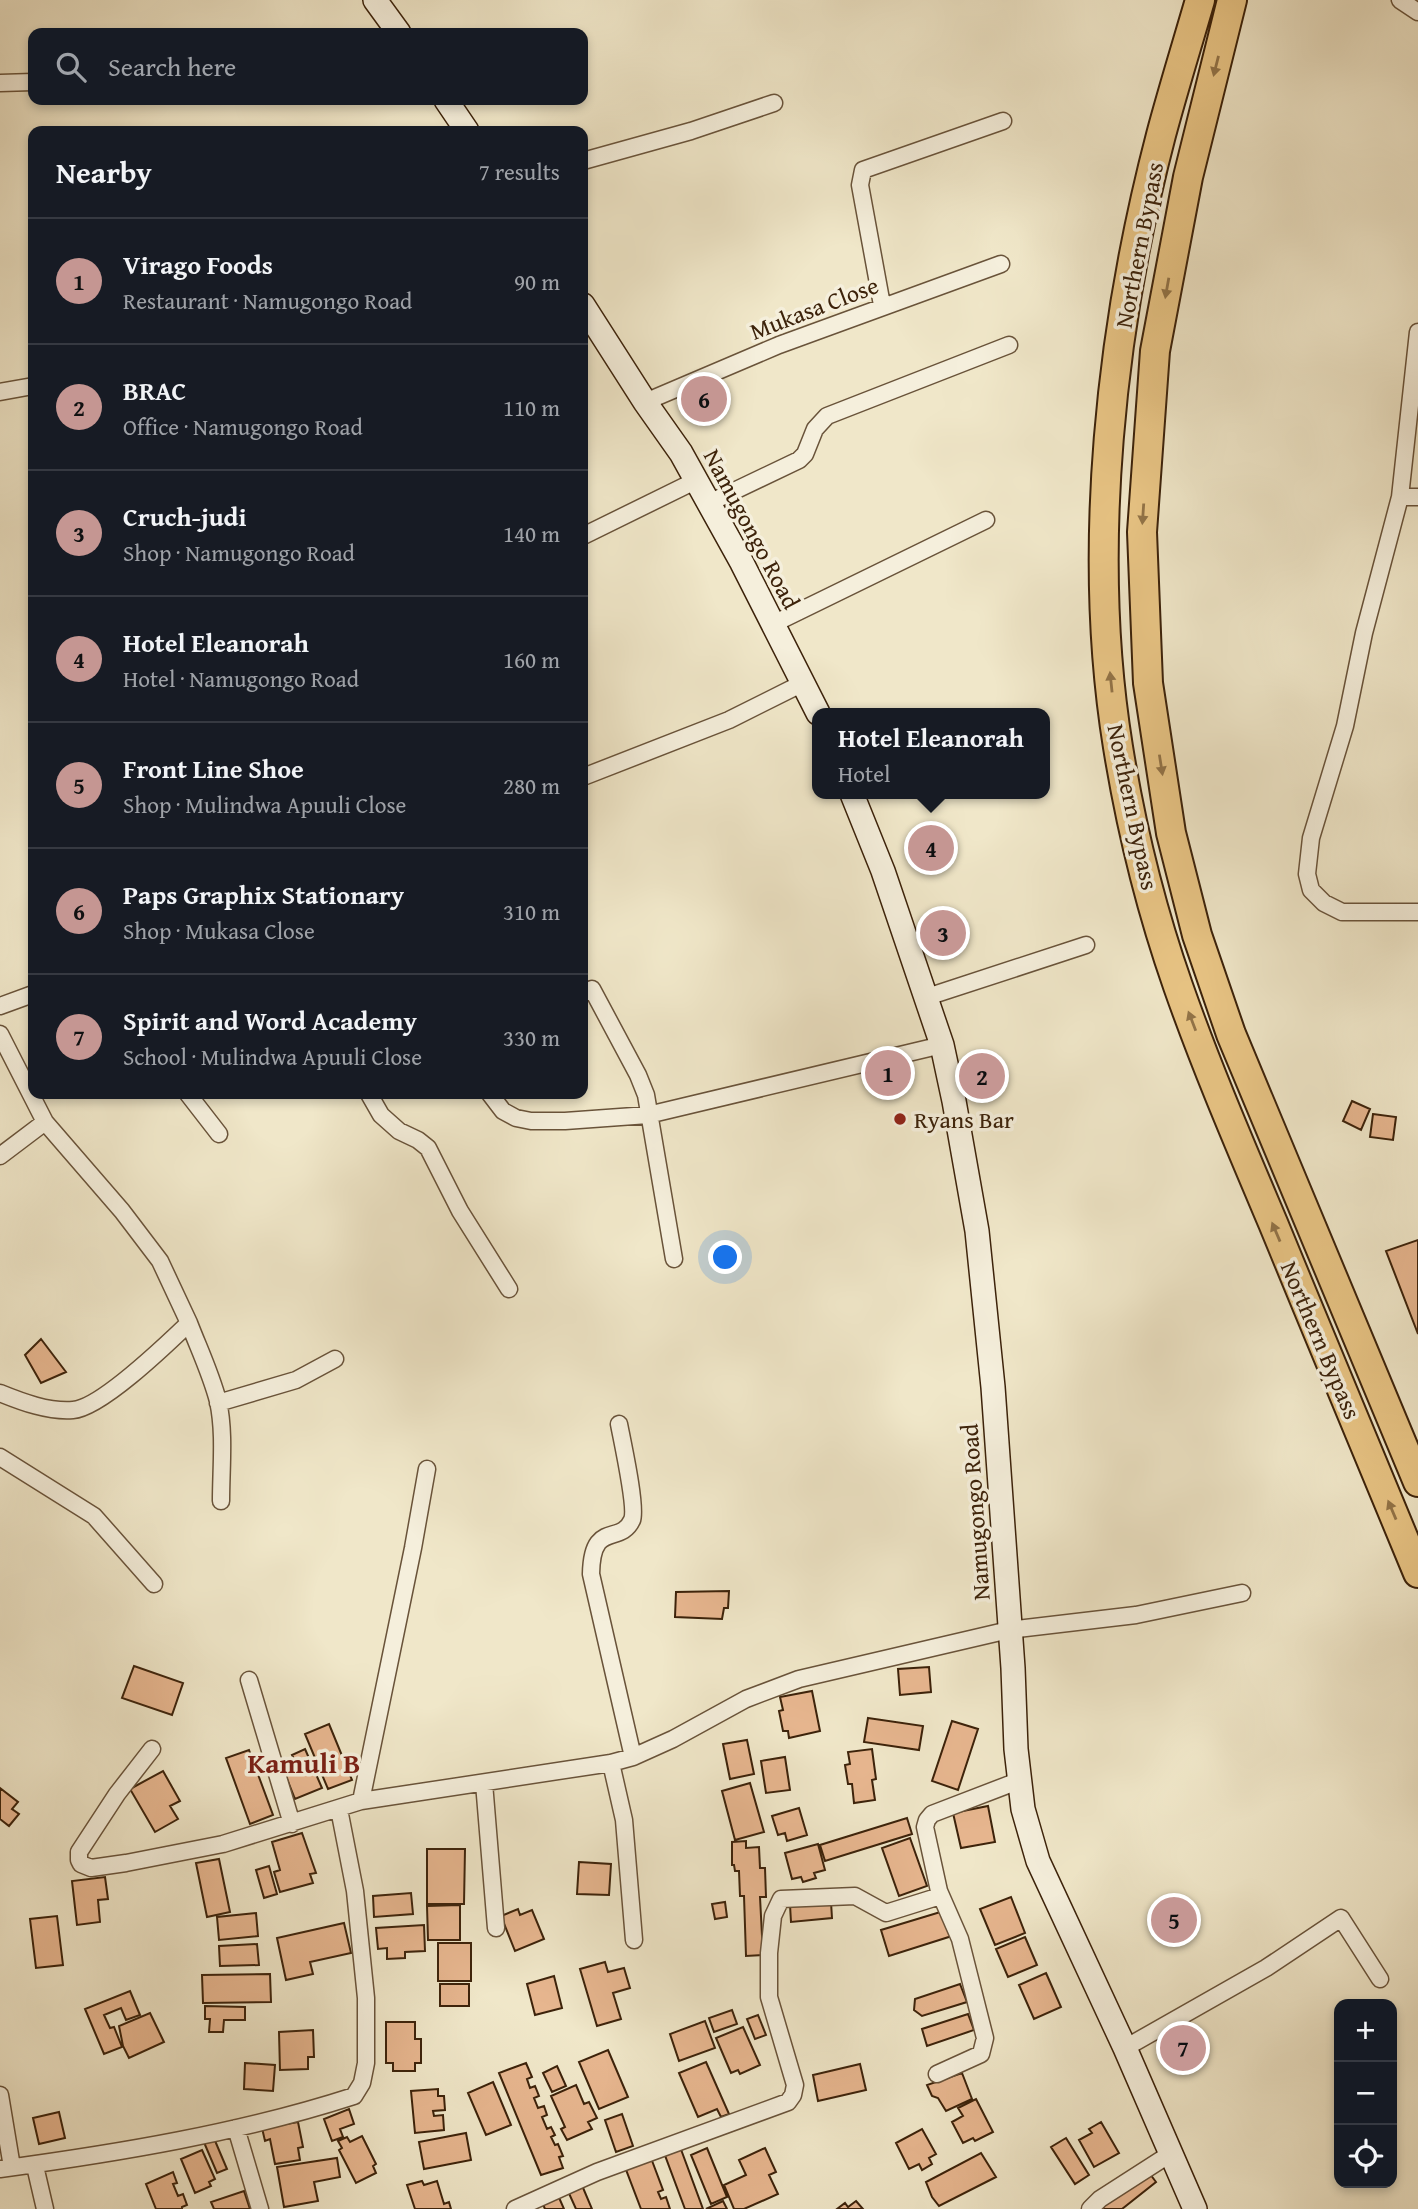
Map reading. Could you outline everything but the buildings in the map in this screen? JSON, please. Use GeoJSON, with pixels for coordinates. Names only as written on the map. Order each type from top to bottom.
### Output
{"type":"FeatureCollection","features":[{"type":"Feature","properties":{"kind":"highway","name":"Northern Bypass"},"geometry":{"type":"LineString","coordinates":[[1200,0],[1160,138],[1135,258],[1114,383],[1104,512],[1106,638],[1118,746],[1144,869],[1178,985],[1245,1157],[1418,1573]]}},
{"type":"Feature","properties":{"kind":"highway","name":"Northern Bypass"},"geometry":{"type":"LineString","coordinates":[[1232,0],[1188,177],[1155,351],[1142,532],[1148,683],[1171,833],[1197,935],[1231,1034],[1418,1482]]}},
{"type":"Feature","properties":{"kind":"main road"},"geometry":{"type":"LineString","coordinates":[[375,0],[396,28]]}},
{"type":"Feature","properties":{"kind":"main road"},"geometry":{"type":"LineString","coordinates":[[449,105],[464,126]]}},
{"type":"Feature","properties":{"kind":"main road","name":"Namugongo Road"},"geometry":{"type":"LineString","coordinates":[[588,313],[697,480],[816,708]]}},
{"type":"Feature","properties":{"kind":"main road","name":"Namugongo Road"},"geometry":{"type":"LineString","coordinates":[[854,799],[883,871],[942,1045],[977,1231],[993,1387],[1018,1781],[1038,1861],[1125,2048],[1195,2209]]}},
{"type":"Feature","properties":{"kind":"street"},"geometry":{"type":"LineString","coordinates":[[1399,0],[1418,12]]}},
{"type":"Feature","properties":{"kind":"street"},"geometry":{"type":"LineString","coordinates":[[0,83],[28,82]]}},
{"type":"Feature","properties":{"kind":"street"},"geometry":{"type":"LineString","coordinates":[[588,160],[691,131],[774,103]]}},
{"type":"Feature","properties":{"kind":"street"},"geometry":{"type":"LineString","coordinates":[[882,306],[860,185],[863,170],[1003,121]]}},
{"type":"Feature","properties":{"kind":"street","name":"Mukasa Close"},"geometry":{"type":"LineString","coordinates":[[645,402],[779,345],[1001,264]]}},
{"type":"Feature","properties":{"kind":"street"},"geometry":{"type":"LineString","coordinates":[[1418,332],[1400,497],[1364,633],[1345,726],[1311,838],[1307,874],[1311,890],[1324,903],[1342,912],[1418,912]]}},
{"type":"Feature","properties":{"kind":"street"},"geometry":{"type":"LineString","coordinates":[[709,503],[799,460],[805,454],[815,429],[827,416],[1009,345]]}},
{"type":"Feature","properties":{"kind":"street"},"geometry":{"type":"LineString","coordinates":[[0,392],[28,387]]}},
{"type":"Feature","properties":{"kind":"street"},"geometry":{"type":"LineString","coordinates":[[588,534],[697,480]]}},
{"type":"Feature","properties":{"kind":"street"},"geometry":{"type":"LineString","coordinates":[[1400,497],[1418,498]]}},
{"type":"Feature","properties":{"kind":"street"},"geometry":{"type":"LineString","coordinates":[[773,624],[986,520]]}},
{"type":"Feature","properties":{"kind":"street"},"geometry":{"type":"LineString","coordinates":[[588,775],[729,720],[803,683]]}},
{"type":"Feature","properties":{"kind":"street"},"geometry":{"type":"LineString","coordinates":[[927,997],[1086,944]]}},
{"type":"Feature","properties":{"kind":"street"},"geometry":{"type":"LineString","coordinates":[[588,991],[592,989],[604,1010],[646,1095],[674,1259]]}},
{"type":"Feature","properties":{"kind":"street"},"geometry":{"type":"LineString","coordinates":[[0,1006],[28,996]]}},
{"type":"Feature","properties":{"kind":"street"},"geometry":{"type":"LineString","coordinates":[[0,1034],[28,1089]]}},
{"type":"Feature","properties":{"kind":"street"},"geometry":{"type":"LineString","coordinates":[[494,1099],[503,1111],[516,1118],[531,1121],[649,1115],[942,1045]]}},
{"type":"Feature","properties":{"kind":"street"},"geometry":{"type":"LineString","coordinates":[[33,1099],[45,1122],[160,1261],[189,1323],[209,1372],[218,1403],[222,1433],[221,1501]]}},
{"type":"Feature","properties":{"kind":"street"},"geometry":{"type":"LineString","coordinates":[[192,1099],[219,1134]]}},
{"type":"Feature","properties":{"kind":"street"},"geometry":{"type":"LineString","coordinates":[[372,1099],[381,1115],[399,1131],[428,1148],[460,1212],[509,1289]]}},
{"type":"Feature","properties":{"kind":"street"},"geometry":{"type":"LineString","coordinates":[[0,1156],[45,1122]]}},
{"type":"Feature","properties":{"kind":"street"},"geometry":{"type":"LineString","coordinates":[[0,1393],[52,1408],[75,1410],[93,1404],[151,1359],[189,1323]]}},
{"type":"Feature","properties":{"kind":"street"},"geometry":{"type":"LineString","coordinates":[[218,1403],[296,1380],[335,1359]]}},
{"type":"Feature","properties":{"kind":"street"},"geometry":{"type":"LineString","coordinates":[[619,1424],[634,1512],[627,1527],[596,1543],[591,1555],[591,1574],[633,1757]]}},
{"type":"Feature","properties":{"kind":"street"},"geometry":{"type":"LineString","coordinates":[[0,1457],[94,1516],[154,1584]]}},
{"type":"Feature","properties":{"kind":"street"},"geometry":{"type":"LineString","coordinates":[[361,1801],[427,1469]]}},
{"type":"Feature","properties":{"kind":"street"},"geometry":{"type":"LineString","coordinates":[[152,1749],[117,1794],[79,1852],[79,1860],[84,1866],[91,1868],[126,1863],[223,1844],[361,1801],[611,1763],[633,1757],[673,1739],[746,1699],[799,1679],[1009,1630],[1136,1615],[1242,1592]]}},
{"type":"Feature","properties":{"kind":"street"},"geometry":{"type":"LineString","coordinates":[[249,1680],[292,1824]]}},
{"type":"Feature","properties":{"kind":"street"},"geometry":{"type":"LineString","coordinates":[[611,1763],[624,1820],[634,1940]]}},
{"type":"Feature","properties":{"kind":"street"},"geometry":{"type":"LineString","coordinates":[[937,2074],[981,2054],[985,2038],[960,1939],[939,1891],[925,1827],[927,1819],[932,1814],[1018,1781]]}},
{"type":"Feature","properties":{"kind":"street"},"geometry":{"type":"LineString","coordinates":[[484,1783],[496,1928]]}},
{"type":"Feature","properties":{"kind":"street"},"geometry":{"type":"LineString","coordinates":[[0,2095],[6,2168],[35,2166],[236,2128],[354,2096],[362,2083],[366,2063],[365,1985],[355,1891],[338,1809]]}},
{"type":"Feature","properties":{"kind":"street"},"geometry":{"type":"LineString","coordinates":[[515,2209],[597,2172],[788,2102],[795,2085],[769,1997],[769,1953],[773,1916],[781,1899],[855,1896],[886,1913],[937,1897],[939,1891]]}},
{"type":"Feature","properties":{"kind":"street"},"geometry":{"type":"LineString","coordinates":[[1125,2048],[1266,1968],[1340,1918],[1380,1979]]}},
{"type":"Feature","properties":{"kind":"street"},"geometry":{"type":"LineString","coordinates":[[236,2128],[260,2209]]}},
{"type":"Feature","properties":{"kind":"street"},"geometry":{"type":"LineString","coordinates":[[1090,2209],[1100,2199],[1170,2154]]}},
{"type":"Feature","properties":{"kind":"street"},"geometry":{"type":"LineString","coordinates":[[35,2166],[45,2209]]}},
{"type":"Feature","properties":{"kind":"place","name":"Paps Graphix Stationary"},"geometry":{"type":"Point","coordinates":[704,399]}},
{"type":"Feature","properties":{"kind":"place","name":"Hotel Eleanorah"},"geometry":{"type":"Point","coordinates":[931,848]}},
{"type":"Feature","properties":{"kind":"place","name":"Cruch-judi"},"geometry":{"type":"Point","coordinates":[943,933]}},
{"type":"Feature","properties":{"kind":"place","name":"Virago Foods"},"geometry":{"type":"Point","coordinates":[888,1073]}},
{"type":"Feature","properties":{"kind":"place","name":"BRAC"},"geometry":{"type":"Point","coordinates":[982,1076]}},
{"type":"Feature","properties":{"kind":"place","name":"Ryans Bar"},"geometry":{"type":"Point","coordinates":[900,1119]}},
{"type":"Feature","properties":{"kind":"place","name":"Front Line Shoe"},"geometry":{"type":"Point","coordinates":[1174,1920]}},
{"type":"Feature","properties":{"kind":"place","name":"Spirit and Word Academy"},"geometry":{"type":"Point","coordinates":[1183,2048]}},
{"type":"Feature","properties":{"kind":"district","name":"Kamuli B"},"geometry":{"type":"Point","coordinates":[304,1762]}}]}
